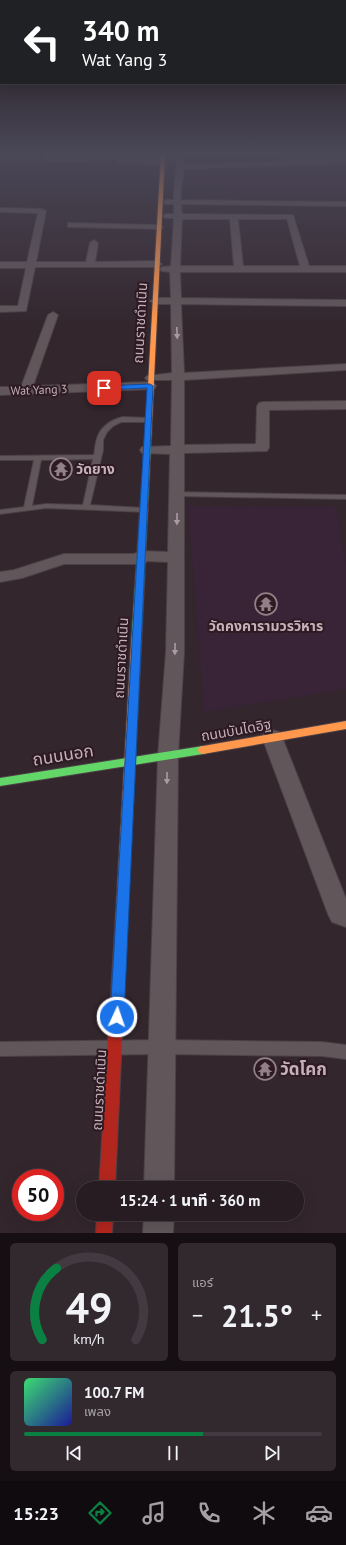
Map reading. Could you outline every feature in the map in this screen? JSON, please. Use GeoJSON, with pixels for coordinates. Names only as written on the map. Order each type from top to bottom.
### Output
{"type":"FeatureCollection","features":[{"type":"Feature","properties":{"kind":"main road","name":"ถนนราชดำเนิน"},"geometry":{"type":"LineString","coordinates":[[107,1181],[159,216],[165,212]]}},
{"type":"Feature","properties":{"kind":"main road","name":"ถนนบันไดอิฐ"},"geometry":{"type":"LineString","coordinates":[[131,761],[346,725]]}},
{"type":"Feature","properties":{"kind":"main road","name":"ถนนนอก"},"geometry":{"type":"LineString","coordinates":[[0,782],[131,761]]}},
{"type":"Feature","properties":{"kind":"main road"},"geometry":{"type":"LineString","coordinates":[[104,1233],[105,1221]]}},
{"type":"Feature","properties":{"kind":"street"},"geometry":{"type":"LineString","coordinates":[[0,309],[22,309],[42,212]]}},
{"type":"Feature","properties":{"kind":"street"},"geometry":{"type":"LineString","coordinates":[[159,216],[165,212]]}},
{"type":"Feature","properties":{"kind":"street"},"geometry":{"type":"LineString","coordinates":[[159,1181],[168,756],[175,652],[178,450],[178,376],[175,269],[177,241],[173,212]]}},
{"type":"Feature","properties":{"kind":"street"},"geometry":{"type":"LineString","coordinates":[[200,212],[234,217],[290,217],[306,269]]}},
{"type":"Feature","properties":{"kind":"street"},"geometry":{"type":"LineString","coordinates":[[234,217],[239,269]]}},
{"type":"Feature","properties":{"kind":"street"},"geometry":{"type":"LineString","coordinates":[[71,225],[159,227]]}},
{"type":"Feature","properties":{"kind":"street"},"geometry":{"type":"LineString","coordinates":[[158,241],[177,241]]}},
{"type":"Feature","properties":{"kind":"street"},"geometry":{"type":"LineString","coordinates":[[90,264],[94,243]]}},
{"type":"Feature","properties":{"kind":"street"},"geometry":{"type":"LineString","coordinates":[[0,265],[90,264],[157,266],[175,269],[346,269]]}},
{"type":"Feature","properties":{"kind":"street"},"geometry":{"type":"LineString","coordinates":[[155,301],[346,303]]}},
{"type":"Feature","properties":{"kind":"street"},"geometry":{"type":"LineString","coordinates":[[26,390],[53,315]]}},
{"type":"Feature","properties":{"kind":"street","name":"Wat Yang 3"},"geometry":{"type":"LineString","coordinates":[[0,391],[151,382],[178,376],[346,367]]}},
{"type":"Feature","properties":{"kind":"street"},"geometry":{"type":"LineString","coordinates":[[147,450],[262,448],[263,406],[346,405]]}},
{"type":"Feature","properties":{"kind":"street"},"geometry":{"type":"LineString","coordinates":[[0,577],[23,573],[64,559],[176,557]]}},
{"type":"Feature","properties":{"kind":"street"},"geometry":{"type":"LineString","coordinates":[[272,738],[340,914],[346,916]]}},
{"type":"Feature","properties":{"kind":"street"},"geometry":{"type":"LineString","coordinates":[[158,1233],[159,1221]]}},
{"type":"Feature","properties":{"kind":"lane"},"geometry":{"type":"LineString","coordinates":[[86,506],[97,457],[98,442],[101,434],[112,424],[120,420],[148,420]]}},
{"type":"Feature","properties":{"kind":"lane"},"geometry":{"type":"LineString","coordinates":[[0,458],[97,457]]}},
{"type":"Feature","properties":{"kind":"lane"},"geometry":{"type":"LineString","coordinates":[[27,508],[38,458]]}},
{"type":"Feature","properties":{"kind":"lane"},"geometry":{"type":"LineString","coordinates":[[177,494],[345,497],[346,506]]}},
{"type":"Feature","properties":{"kind":"lane"},"geometry":{"type":"LineString","coordinates":[[0,512],[46,506],[86,506],[144,510]]}},
{"type":"Feature","properties":{"kind":"lane"},"geometry":{"type":"LineString","coordinates":[[0,1049],[162,1047],[322,1048],[346,1052]]}},
{"type":"Feature","properties":{"kind":"shaded area","name":"วัดคงคารามวรวิหาร"},"geometry":{"type":"Polygon","coordinates":[[[188,506],[336,507],[346,564],[346,689],[204,712],[188,506]]]}},
{"type":"Feature","properties":{"kind":"traffic: fast"},"geometry":{"type":"LineString","coordinates":[[136,646],[149,421]]}},
{"type":"Feature","properties":{"kind":"traffic: fast"},"geometry":{"type":"LineString","coordinates":[[0,782],[203,750]]}},
{"type":"Feature","properties":{"kind":"traffic: slow"},"geometry":{"type":"LineString","coordinates":[[149,421],[160,212]]}},
{"type":"Feature","properties":{"kind":"traffic: slow"},"geometry":{"type":"LineString","coordinates":[[121,929],[136,646]]}},
{"type":"Feature","properties":{"kind":"traffic: slow"},"geometry":{"type":"LineString","coordinates":[[203,750],[346,725]]}},
{"type":"Feature","properties":{"kind":"traffic: jam"},"geometry":{"type":"LineString","coordinates":[[107,1181],[121,929]]}},
{"type":"Feature","properties":{"kind":"traffic: jam"},"geometry":{"type":"LineString","coordinates":[[104,1233],[105,1221]]}},
{"type":"Feature","properties":{"kind":"place","name":"วัดยาง"},"geometry":{"type":"Point","coordinates":[61,469]}},
{"type":"Feature","properties":{"kind":"place","name":"วัดคงคารามวรวิหาร"},"geometry":{"type":"Point","coordinates":[266,604]}},
{"type":"Feature","properties":{"kind":"place","name":"วัดโคก"},"geometry":{"type":"Point","coordinates":[265,1069]}},
{"type":"Feature","properties":{"kind":"route"},"geometry":{"type":"LineString","coordinates":[[104,388],[150,386],[117,1017]]}}]}
